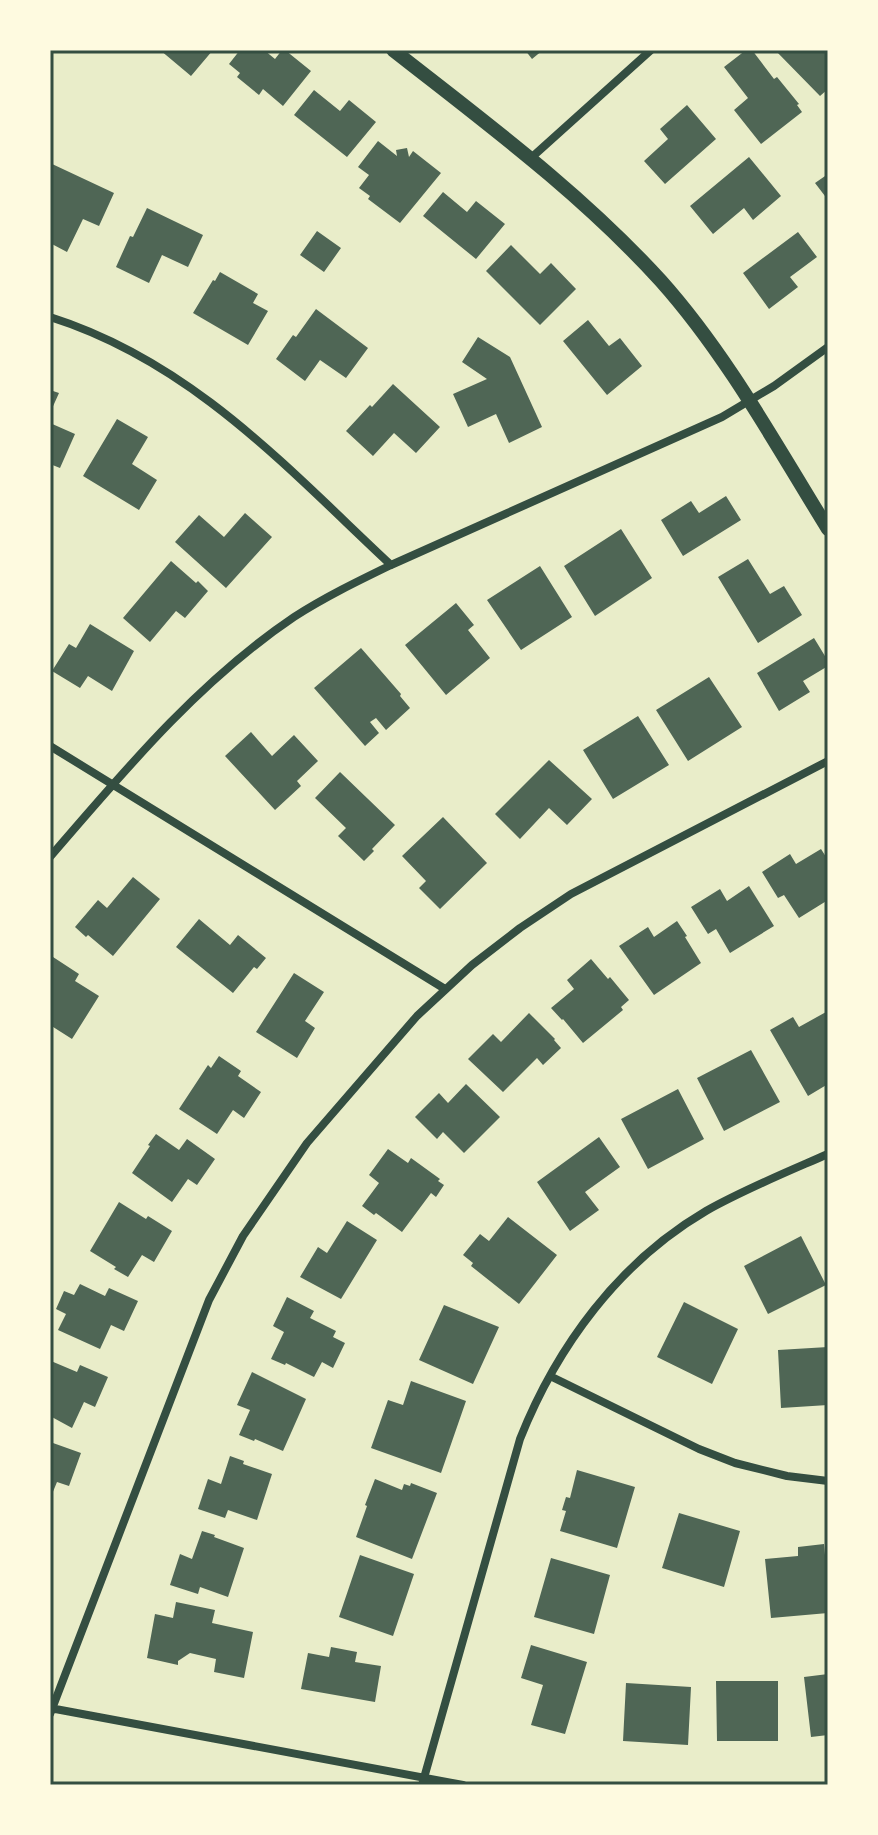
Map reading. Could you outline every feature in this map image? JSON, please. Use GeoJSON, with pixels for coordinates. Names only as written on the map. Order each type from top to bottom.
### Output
{"type":"FeatureCollection","features":[{"type":"Feature","properties":{"kind":"street"},"geometry":{"type":"LineString","coordinates":[[393,50],[531,158],[588,207],[663,283],[749,402],[828,529]]}},
{"type":"Feature","properties":{"kind":"street"},"geometry":{"type":"LineString","coordinates":[[531,158],[651,50]]}},
{"type":"Feature","properties":{"kind":"street"},"geometry":{"type":"LineString","coordinates":[[50,317],[116,343],[193,388],[239,423],[391,565]]}},
{"type":"Feature","properties":{"kind":"street"},"geometry":{"type":"LineString","coordinates":[[50,857],[181,711],[239,658],[297,616],[391,565],[716,420],[749,402],[828,347]]}},
{"type":"Feature","properties":{"kind":"street"},"geometry":{"type":"LineString","coordinates":[[50,746],[445,989]]}},
{"type":"Feature","properties":{"kind":"street"},"geometry":{"type":"LineString","coordinates":[[463,1785],[423,1782],[51,1710],[196,1331],[224,1270],[257,1215],[307,1143],[404,1030],[445,989],[545,910],[828,761]]}},
{"type":"Feature","properties":{"kind":"street"},"geometry":{"type":"LineString","coordinates":[[423,1782],[520,1439],[550,1376],[579,1328],[626,1273],[664,1240],[706,1211],[828,1154]]}},
{"type":"Feature","properties":{"kind":"street"},"geometry":{"type":"LineString","coordinates":[[550,1376],[699,1449],[761,1470],[828,1481]]}},
{"type":"Feature","properties":{"kind":"building"},"geometry":{"type":"Polygon","coordinates":[[[160,50],[213,50],[191,76],[160,50]]]}},
{"type":"Feature","properties":{"kind":"building"},"geometry":{"type":"Polygon","coordinates":[[[240,50],[264,50],[275,59],[285,50],[311,71],[283,106],[263,89],[259,95],[237,77],[240,73],[229,64],[240,50]]]}},
{"type":"Feature","properties":{"kind":"building"},"geometry":{"type":"Polygon","coordinates":[[[525,50],[543,50],[532,59],[525,50]]]}},
{"type":"Feature","properties":{"kind":"building"},"geometry":{"type":"Polygon","coordinates":[[[746,50],[752,50],[774,79],[777,77],[802,112],[761,144],[734,110],[748,98],[724,67],[746,50]]]}},
{"type":"Feature","properties":{"kind":"building"},"geometry":{"type":"Polygon","coordinates":[[[775,50],[828,50],[828,89],[820,96],[775,50]]]}},
{"type":"Feature","properties":{"kind":"building"},"geometry":{"type":"Polygon","coordinates":[[[314,90],[340,111],[349,100],[376,122],[347,157],[294,115],[314,90]]]}},
{"type":"Feature","properties":{"kind":"building"},"geometry":{"type":"Polygon","coordinates":[[[687,105],[716,139],[665,184],[644,161],[668,139],[660,129],[687,105]]]}},
{"type":"Feature","properties":{"kind":"building"},"geometry":{"type":"Polygon","coordinates":[[[378,141],[397,156],[396,150],[407,148],[409,157],[413,151],[441,173],[400,223],[368,199],[370,196],[359,188],[369,175],[358,167],[378,141]]]}},
{"type":"Feature","properties":{"kind":"building"},"geometry":{"type":"Polygon","coordinates":[[[749,157],[781,196],[753,220],[744,208],[713,234],[690,206],[749,157]]]}},
{"type":"Feature","properties":{"kind":"building"},"geometry":{"type":"Polygon","coordinates":[[[50,163],[114,193],[99,226],[83,219],[67,252],[50,243],[50,163]]]}},
{"type":"Feature","properties":{"kind":"building"},"geometry":{"type":"Polygon","coordinates":[[[828,174],[828,200],[815,183],[828,174]]]}},
{"type":"Feature","properties":{"kind":"building"},"geometry":{"type":"Polygon","coordinates":[[[443,192],[467,212],[476,201],[505,224],[476,259],[423,216],[443,192]]]}},
{"type":"Feature","properties":{"kind":"building"},"geometry":{"type":"Polygon","coordinates":[[[147,208],[203,235],[188,267],[162,255],[149,283],[116,267],[147,208]]]}},
{"type":"Feature","properties":{"kind":"building"},"geometry":{"type":"Polygon","coordinates":[[[317,231],[341,248],[324,272],[300,255],[317,231]]]}},
{"type":"Feature","properties":{"kind":"building"},"geometry":{"type":"Polygon","coordinates":[[[798,232],[817,257],[790,277],[798,287],[769,309],[743,273],[798,232]]]}},
{"type":"Feature","properties":{"kind":"building"},"geometry":{"type":"Polygon","coordinates":[[[511,245],[540,274],[551,263],[576,289],[540,325],[486,271],[511,245]]]}},
{"type":"Feature","properties":{"kind":"building"},"geometry":{"type":"Polygon","coordinates":[[[220,272],[258,294],[253,303],[268,311],[248,345],[193,313],[220,272]]]}},
{"type":"Feature","properties":{"kind":"building"},"geometry":{"type":"Polygon","coordinates":[[[316,309],[368,348],[346,378],[320,360],[305,381],[276,359],[316,309]]]}},
{"type":"Feature","properties":{"kind":"building"},"geometry":{"type":"Polygon","coordinates":[[[588,320],[609,346],[620,338],[642,366],[607,395],[563,341],[588,320]]]}},
{"type":"Feature","properties":{"kind":"building"},"geometry":{"type":"Polygon","coordinates":[[[478,337],[510,357],[542,427],[509,443],[496,414],[468,427],[453,394],[487,379],[462,362],[478,337]]]}},
{"type":"Feature","properties":{"kind":"building"},"geometry":{"type":"Polygon","coordinates":[[[393,384],[440,427],[416,453],[394,433],[373,456],[346,431],[393,384]]]}},
{"type":"Feature","properties":{"kind":"building"},"geometry":{"type":"Polygon","coordinates":[[[50,390],[59,393],[50,413],[50,390]]]}},
{"type":"Feature","properties":{"kind":"building"},"geometry":{"type":"Polygon","coordinates":[[[117,419],[148,437],[132,464],[157,480],[139,510],[83,476],[117,419]]]}},
{"type":"Feature","properties":{"kind":"building"},"geometry":{"type":"Polygon","coordinates":[[[50,423],[75,434],[60,468],[50,464],[50,423]]]}},
{"type":"Feature","properties":{"kind":"building"},"geometry":{"type":"Polygon","coordinates":[[[726,496],[741,520],[683,556],[661,520],[691,501],[699,513],[726,496]]]}},
{"type":"Feature","properties":{"kind":"building"},"geometry":{"type":"Polygon","coordinates":[[[245,513],[272,537],[226,588],[175,542],[199,515],[224,537],[245,513]]]}},
{"type":"Feature","properties":{"kind":"building"},"geometry":{"type":"Polygon","coordinates":[[[621,529],[652,578],[595,616],[564,566],[621,529]]]}},
{"type":"Feature","properties":{"kind":"building"},"geometry":{"type":"Polygon","coordinates":[[[748,559],[770,594],[784,586],[802,615],[758,643],[718,577],[748,559]]]}},
{"type":"Feature","properties":{"kind":"building"},"geometry":{"type":"Polygon","coordinates":[[[171,561],[208,591],[185,618],[176,611],[150,642],[123,618],[171,561]]]}},
{"type":"Feature","properties":{"kind":"building"},"geometry":{"type":"Polygon","coordinates":[[[540,566],[572,617],[521,650],[487,600],[540,566]]]}},
{"type":"Feature","properties":{"kind":"building"},"geometry":{"type":"Polygon","coordinates":[[[456,603],[474,625],[468,630],[490,658],[446,695],[405,645],[456,603]]]}},
{"type":"Feature","properties":{"kind":"building"},"geometry":{"type":"Polygon","coordinates":[[[90,624],[134,651],[112,691],[88,676],[80,688],[52,671],[69,644],[76,648],[90,624]]]}},
{"type":"Feature","properties":{"kind":"building"},"geometry":{"type":"Polygon","coordinates":[[[814,638],[828,666],[803,681],[810,692],[779,711],[757,673],[814,638]]]}},
{"type":"Feature","properties":{"kind":"building"},"geometry":{"type":"Polygon","coordinates":[[[361,648],[410,708],[386,730],[376,718],[370,722],[379,733],[365,746],[314,688],[361,648]]]}},
{"type":"Feature","properties":{"kind":"building"},"geometry":{"type":"Polygon","coordinates":[[[709,677],[742,727],[688,761],[656,710],[709,677]]]}},
{"type":"Feature","properties":{"kind":"building"},"geometry":{"type":"Polygon","coordinates":[[[638,716],[669,765],[613,799],[583,750],[638,716]]]}},
{"type":"Feature","properties":{"kind":"building"},"geometry":{"type":"Polygon","coordinates":[[[251,732],[272,756],[294,735],[318,761],[297,781],[301,786],[275,810],[225,756],[251,732]]]}},
{"type":"Feature","properties":{"kind":"building"},"geometry":{"type":"Polygon","coordinates":[[[549,760],[592,799],[567,825],[549,808],[520,839],[495,814],[549,760]]]}},
{"type":"Feature","properties":{"kind":"building"},"geometry":{"type":"Polygon","coordinates":[[[340,772],[395,825],[364,861],[338,836],[346,828],[315,798],[340,772]]]}},
{"type":"Feature","properties":{"kind":"building"},"geometry":{"type":"Polygon","coordinates":[[[443,817],[487,863],[440,909],[419,888],[426,881],[402,856],[443,817]]]}},
{"type":"Feature","properties":{"kind":"building"},"geometry":{"type":"Polygon","coordinates":[[[821,849],[828,860],[828,900],[799,918],[784,895],[778,898],[762,872],[790,854],[796,864],[821,849]]]}},
{"type":"Feature","properties":{"kind":"building"},"geometry":{"type":"Polygon","coordinates":[[[133,877],[160,899],[113,956],[75,927],[98,900],[107,908],[133,877]]]}},
{"type":"Feature","properties":{"kind":"building"},"geometry":{"type":"Polygon","coordinates":[[[749,886],[774,926],[730,953],[716,929],[708,934],[691,907],[720,889],[727,901],[749,886]]]}},
{"type":"Feature","properties":{"kind":"building"},"geometry":{"type":"Polygon","coordinates":[[[199,919],[230,945],[238,935],[266,958],[257,969],[254,967],[233,993],[176,947],[199,919]]]}},
{"type":"Feature","properties":{"kind":"building"},"geometry":{"type":"Polygon","coordinates":[[[677,921],[701,963],[654,995],[619,946],[648,927],[654,937],[677,921]]]}},
{"type":"Feature","properties":{"kind":"building"},"geometry":{"type":"Polygon","coordinates":[[[53,957],[79,974],[75,981],[99,996],[72,1039],[50,1025],[50,961],[53,957]]]}},
{"type":"Feature","properties":{"kind":"building"},"geometry":{"type":"Polygon","coordinates":[[[591,959],[629,1000],[621,1007],[623,1010],[583,1043],[551,1008],[574,989],[567,980],[591,959]]]}},
{"type":"Feature","properties":{"kind":"building"},"geometry":{"type":"Polygon","coordinates":[[[294,973],[324,992],[305,1021],[315,1028],[297,1058],[256,1032],[294,973]]]}},
{"type":"Feature","properties":{"kind":"building"},"geometry":{"type":"Polygon","coordinates":[[[826,1012],[828,1084],[808,1096],[770,1030],[793,1017],[799,1027],[826,1012]]]}},
{"type":"Feature","properties":{"kind":"building"},"geometry":{"type":"Polygon","coordinates":[[[529,1013],[561,1048],[543,1065],[537,1058],[503,1092],[468,1059],[493,1034],[501,1042],[529,1013]]]}},
{"type":"Feature","properties":{"kind":"building"},"geometry":{"type":"Polygon","coordinates":[[[751,1050],[780,1102],[724,1131],[697,1078],[751,1050]]]}},
{"type":"Feature","properties":{"kind":"building"},"geometry":{"type":"Polygon","coordinates":[[[219,1056],[241,1071],[238,1076],[261,1092],[244,1118],[233,1110],[217,1134],[179,1109],[208,1065],[211,1068],[219,1056]]]}},
{"type":"Feature","properties":{"kind":"building"},"geometry":{"type":"Polygon","coordinates":[[[466,1084],[500,1117],[464,1153],[443,1132],[437,1139],[415,1117],[439,1093],[448,1103],[466,1084]]]}},
{"type":"Feature","properties":{"kind":"building"},"geometry":{"type":"Polygon","coordinates":[[[678,1089],[704,1139],[648,1169],[621,1119],[678,1089]]]}},
{"type":"Feature","properties":{"kind":"building"},"geometry":{"type":"Polygon","coordinates":[[[156,1134],[179,1150],[187,1139],[215,1159],[197,1185],[188,1179],[172,1202],[132,1173],[156,1134]]]}},
{"type":"Feature","properties":{"kind":"building"},"geometry":{"type":"Polygon","coordinates":[[[599,1137],[620,1167],[585,1192],[599,1210],[570,1231],[537,1182],[599,1137]]]}},
{"type":"Feature","properties":{"kind":"building"},"geometry":{"type":"Polygon","coordinates":[[[388,1149],[408,1163],[411,1158],[444,1185],[436,1197],[431,1193],[402,1232],[362,1206],[379,1183],[369,1175],[388,1149]]]}},
{"type":"Feature","properties":{"kind":"building"},"geometry":{"type":"Polygon","coordinates":[[[119,1202],[172,1231],[154,1262],[142,1255],[128,1277],[90,1251],[119,1202]]]}},
{"type":"Feature","properties":{"kind":"building"},"geometry":{"type":"Polygon","coordinates":[[[508,1217],[557,1255],[519,1304],[471,1266],[473,1263],[463,1255],[480,1234],[489,1241],[508,1217]]]}},
{"type":"Feature","properties":{"kind":"building"},"geometry":{"type":"Polygon","coordinates":[[[347,1221],[377,1240],[341,1299],[300,1277],[318,1247],[327,1253],[347,1221]]]}},
{"type":"Feature","properties":{"kind":"building"},"geometry":{"type":"Polygon","coordinates":[[[801,1236],[826,1285],[768,1314],[744,1266],[801,1236]]]}},
{"type":"Feature","properties":{"kind":"building"},"geometry":{"type":"Polygon","coordinates":[[[80,1284],[105,1296],[109,1288],[138,1301],[124,1331],[111,1325],[100,1349],[58,1330],[66,1314],[56,1309],[64,1291],[74,1295],[80,1284]]]}},
{"type":"Feature","properties":{"kind":"building"},"geometry":{"type":"Polygon","coordinates":[[[287,1297],[314,1311],[310,1318],[336,1331],[333,1337],[345,1343],[333,1368],[322,1362],[314,1377],[271,1359],[284,1332],[273,1326],[287,1297]]]}},
{"type":"Feature","properties":{"kind":"building"},"geometry":{"type":"Polygon","coordinates":[[[684,1302],[738,1329],[712,1384],[657,1357],[684,1302]]]}},
{"type":"Feature","properties":{"kind":"building"},"geometry":{"type":"Polygon","coordinates":[[[444,1305],[499,1327],[473,1384],[419,1360],[444,1305]]]}},
{"type":"Feature","properties":{"kind":"building"},"geometry":{"type":"Polygon","coordinates":[[[828,1347],[828,1405],[781,1408],[778,1350],[828,1347]]]}},
{"type":"Feature","properties":{"kind":"building"},"geometry":{"type":"Polygon","coordinates":[[[51,1361],[77,1372],[80,1365],[108,1377],[95,1407],[84,1402],[72,1428],[50,1416],[51,1361]]]}},
{"type":"Feature","properties":{"kind":"building"},"geometry":{"type":"Polygon","coordinates":[[[252,1372],[306,1399],[283,1451],[239,1435],[250,1410],[237,1405],[252,1372]]]}},
{"type":"Feature","properties":{"kind":"building"},"geometry":{"type":"Polygon","coordinates":[[[411,1381],[466,1401],[441,1473],[371,1448],[388,1400],[403,1405],[411,1381]]]}},
{"type":"Feature","properties":{"kind":"building"},"geometry":{"type":"Polygon","coordinates":[[[53,1443],[81,1453],[69,1486],[57,1482],[50,1499],[50,1445],[53,1443]]]}},
{"type":"Feature","properties":{"kind":"building"},"geometry":{"type":"Polygon","coordinates":[[[230,1456],[272,1474],[257,1520],[228,1510],[225,1518],[198,1509],[208,1479],[221,1484],[230,1456]]]}},
{"type":"Feature","properties":{"kind":"building"},"geometry":{"type":"Polygon","coordinates":[[[577,1470],[635,1487],[617,1548],[560,1531],[566,1511],[562,1510],[566,1497],[570,1498],[577,1470]]]}},
{"type":"Feature","properties":{"kind":"building"},"geometry":{"type":"Polygon","coordinates":[[[375,1479],[402,1490],[404,1484],[410,1486],[411,1483],[437,1493],[412,1559],[356,1537],[375,1479]]]}},
{"type":"Feature","properties":{"kind":"building"},"geometry":{"type":"Polygon","coordinates":[[[679,1513],[740,1531],[724,1587],[662,1568],[679,1513]]]}},
{"type":"Feature","properties":{"kind":"building"},"geometry":{"type":"Polygon","coordinates":[[[202,1531],[244,1548],[228,1597],[200,1587],[198,1594],[170,1585],[180,1554],[192,1559],[202,1531]]]}},
{"type":"Feature","properties":{"kind":"building"},"geometry":{"type":"Polygon","coordinates":[[[824,1544],[828,1613],[771,1618],[765,1559],[798,1556],[798,1547],[824,1544]]]}},
{"type":"Feature","properties":{"kind":"building"},"geometry":{"type":"Polygon","coordinates":[[[360,1555],[414,1574],[393,1636],[339,1617],[360,1555]]]}},
{"type":"Feature","properties":{"kind":"building"},"geometry":{"type":"Polygon","coordinates":[[[551,1558],[610,1575],[594,1634],[534,1617],[551,1558]]]}},
{"type":"Feature","properties":{"kind":"building"},"geometry":{"type":"Polygon","coordinates":[[[176,1602],[215,1610],[212,1623],[253,1632],[244,1678],[214,1672],[216,1659],[190,1653],[178,1661],[178,1665],[147,1658],[155,1614],[173,1618],[176,1602]]]}},
{"type":"Feature","properties":{"kind":"building"},"geometry":{"type":"Polygon","coordinates":[[[531,1645],[587,1662],[565,1734],[531,1725],[543,1685],[521,1678],[531,1645]]]}},
{"type":"Feature","properties":{"kind":"building"},"geometry":{"type":"Polygon","coordinates":[[[331,1647],[357,1652],[355,1662],[381,1666],[375,1702],[301,1689],[308,1653],[329,1657],[331,1647]]]}},
{"type":"Feature","properties":{"kind":"building"},"geometry":{"type":"Polygon","coordinates":[[[828,1674],[828,1735],[811,1737],[804,1677],[828,1674]]]}},
{"type":"Feature","properties":{"kind":"building"},"geometry":{"type":"Polygon","coordinates":[[[716,1681],[778,1681],[778,1741],[717,1741],[716,1681]]]}},
{"type":"Feature","properties":{"kind":"building"},"geometry":{"type":"Polygon","coordinates":[[[626,1683],[691,1687],[688,1745],[623,1741],[626,1683]]]}}]}
